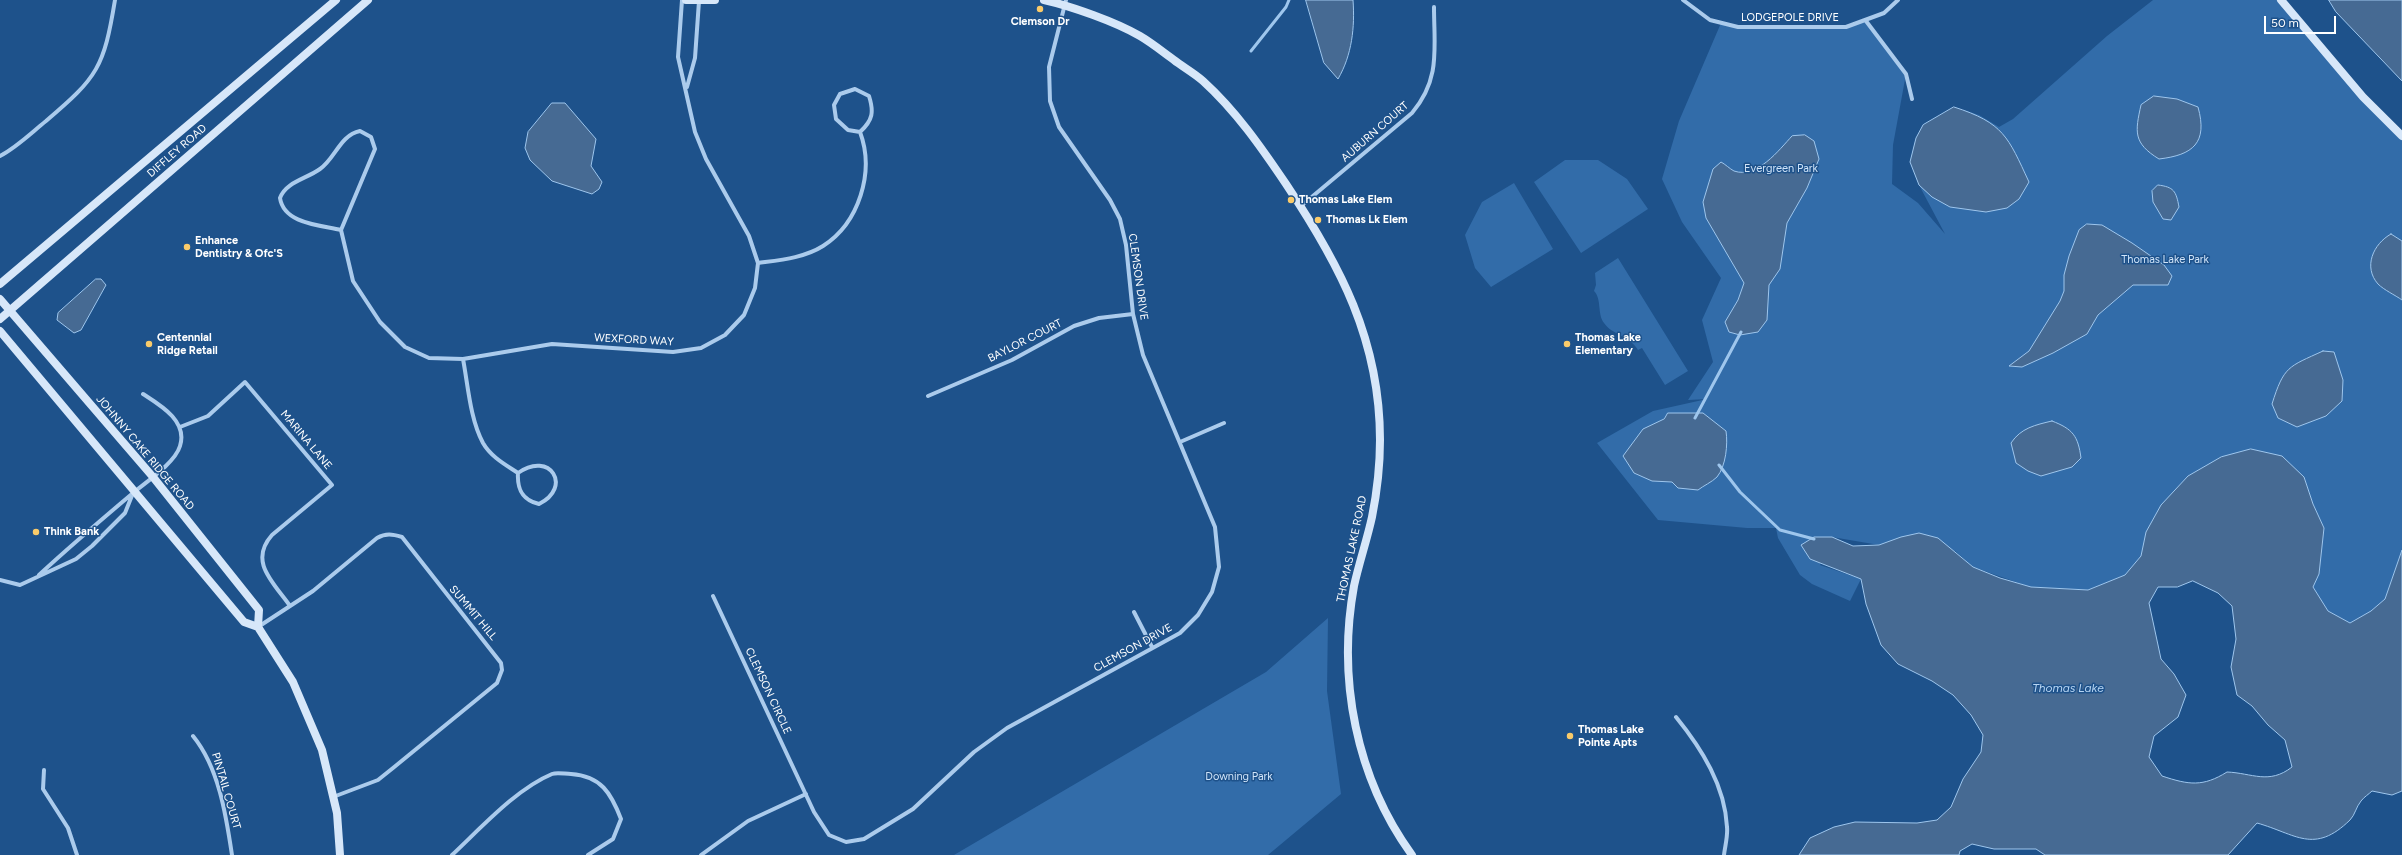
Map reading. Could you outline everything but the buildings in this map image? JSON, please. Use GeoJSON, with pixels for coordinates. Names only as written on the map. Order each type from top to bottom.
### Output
{"type":"FeatureCollection","features":[{"type":"Feature","properties":{"kind":"street"},"geometry":{"type":"LineString","coordinates":[[0,156],[16,147],[75,97],[92,77],[108,41],[115,0]]}},
{"type":"Feature","properties":{"kind":"street","name":"DIFFLEY ROAD"},"geometry":{"type":"LineString","coordinates":[[0,284],[336,0]]}},
{"type":"Feature","properties":{"kind":"street","name":"DIFFLEY ROAD"},"geometry":{"type":"LineString","coordinates":[[0,319],[368,0]]}},
{"type":"Feature","properties":{"kind":"street","name":"WEXFORD WAY"},"geometry":{"type":"LineString","coordinates":[[341,230],[353,281],[380,322],[405,347],[429,358],[463,359],[552,344],[673,352],[701,348],[725,335],[744,315],[755,288],[758,263],[749,236],[706,159],[695,132],[678,57],[682,0]]}},
{"type":"Feature","properties":{"kind":"street"},"geometry":{"type":"LineString","coordinates":[[686,0],[715,0]]}},
{"type":"Feature","properties":{"kind":"street","name":"THOMAS LAKE ROAD"},"geometry":{"type":"LineString","coordinates":[[1044,0],[1066,2],[1139,36],[1202,80],[1250,131],[1301,206],[1332,256],[1355,304],[1371,362],[1378,400],[1379,465],[1372,515],[1354,586],[1348,628],[1348,678],[1354,721],[1365,763],[1380,802],[1412,855]]}},
{"type":"Feature","properties":{"kind":"street","name":"LODGEPOLE DRIVE"},"geometry":{"type":"LineString","coordinates":[[1683,0],[1710,20],[1738,27],[1846,27],[1866,21],[1884,13],[1898,0]]}},
{"type":"Feature","properties":{"kind":"street"},"geometry":{"type":"LineString","coordinates":[[2281,0],[2363,97],[2402,136]]}},
{"type":"Feature","properties":{"kind":"street","name":"WEXFORD WAY"},"geometry":{"type":"LineString","coordinates":[[686,87],[695,58],[699,1]]}},
{"type":"Feature","properties":{"kind":"street","name":"CLEMSON DRIVE"},"geometry":{"type":"LineString","coordinates":[[806,794],[829,835],[846,842],[864,839],[914,809],[974,752],[1007,728],[1180,632],[1198,615],[1212,592],[1219,567],[1215,526],[1143,355],[1133,314],[1126,245],[1120,220],[1110,200],[1059,127],[1050,101],[1049,67],[1066,2]]}},
{"type":"Feature","properties":{"kind":"street","name":"AUBURN COURT"},"geometry":{"type":"LineString","coordinates":[[1301,206],[1412,113],[1424,99],[1435,68],[1434,7]]}},
{"type":"Feature","properties":{"kind":"street"},"geometry":{"type":"LineString","coordinates":[[1866,21],[1906,74],[1912,99]]}},
{"type":"Feature","properties":{"kind":"street"},"geometry":{"type":"LineString","coordinates":[[855,89],[870,96],[874,110],[870,124],[860,132],[848,130],[836,119],[834,105],[840,94],[855,89]]}},
{"type":"Feature","properties":{"kind":"street"},"geometry":{"type":"LineString","coordinates":[[360,131],[371,137],[375,148],[341,230],[293,218],[283,210],[280,198],[288,186],[320,169],[328,162],[347,137],[360,131]]}},
{"type":"Feature","properties":{"kind":"street"},"geometry":{"type":"LineString","coordinates":[[758,263],[796,258],[823,246],[845,226],[860,198],[867,166],[864,142],[860,132]]}},
{"type":"Feature","properties":{"kind":"street","name":"JOHNNY CAKE RIDGE ROAD"},"geometry":{"type":"LineString","coordinates":[[0,299],[152,477],[259,610],[258,627],[293,682],[322,750],[337,813],[340,855]]}},
{"type":"Feature","properties":{"kind":"street","name":"BAYLOR COURT"},"geometry":{"type":"LineString","coordinates":[[928,396],[1012,360],[1074,326],[1099,318],[1133,314]]}},
{"type":"Feature","properties":{"kind":"street"},"geometry":{"type":"LineString","coordinates":[[0,331],[244,622],[258,627]]}},
{"type":"Feature","properties":{"kind":"street"},"geometry":{"type":"LineString","coordinates":[[463,359],[476,424],[483,443],[495,457],[518,473]]}},
{"type":"Feature","properties":{"kind":"street","name":"MARINA LANE"},"geometry":{"type":"LineString","coordinates":[[180,427],[208,416],[245,382],[332,485],[272,535],[264,547],[262,561],[264,569],[290,606]]}},
{"type":"Feature","properties":{"kind":"street"},"geometry":{"type":"LineString","coordinates":[[39,576],[152,477],[174,456],[180,447],[180,427],[172,415],[143,394]]}},
{"type":"Feature","properties":{"kind":"street"},"geometry":{"type":"LineString","coordinates":[[1180,442],[1224,423]]}},
{"type":"Feature","properties":{"kind":"street"},"geometry":{"type":"LineString","coordinates":[[540,465],[550,469],[555,476],[556,485],[553,494],[539,504],[530,502],[522,495],[518,486],[518,473],[528,466],[540,465]]}},
{"type":"Feature","properties":{"kind":"street"},"geometry":{"type":"LineString","coordinates":[[0,580],[20,585],[76,558],[92,546],[125,513],[134,492]]}},
{"type":"Feature","properties":{"kind":"street","name":"SUMMIT HILL"},"geometry":{"type":"LineString","coordinates":[[258,627],[313,591],[377,538],[389,534],[395,534],[402,537],[501,662],[502,670],[497,683],[388,772],[378,780],[333,797]]}},
{"type":"Feature","properties":{"kind":"street","name":"CLEMSON CIRCLE"},"geometry":{"type":"LineString","coordinates":[[714,596],[806,794]]}},
{"type":"Feature","properties":{"kind":"street"},"geometry":{"type":"LineString","coordinates":[[1134,612],[1152,647]]}},
{"type":"Feature","properties":{"kind":"street"},"geometry":{"type":"LineString","coordinates":[[1676,717],[1698,748],[1719,786],[1728,828],[1724,855]]}},
{"type":"Feature","properties":{"kind":"street","name":"PINTAIL COURT"},"geometry":{"type":"LineString","coordinates":[[193,736],[205,751],[213,772],[226,823],[232,855]]}},
{"type":"Feature","properties":{"kind":"street"},"geometry":{"type":"LineString","coordinates":[[44,770],[43,789],[68,828],[77,855]]}},
{"type":"Feature","properties":{"kind":"street"},"geometry":{"type":"LineString","coordinates":[[452,855],[512,799],[554,773],[579,774],[602,784],[614,800],[621,819],[613,839],[588,855]]}},
{"type":"Feature","properties":{"kind":"street"},"geometry":{"type":"LineString","coordinates":[[701,855],[748,821],[806,794]]}},
{"type":"Feature","properties":{"kind":"green space","name":"Thomas Lake Park"},"geometry":{"type":"Polygon","coordinates":[[[2153,0],[2283,0],[2402,136],[2402,241],[2391,235],[2378,284],[2402,300],[2402,550],[2385,599],[2371,611],[2350,623],[2328,611],[2313,587],[2319,574],[2324,528],[2313,504],[2146,532],[2141,556],[2125,575],[2088,590],[2030,587],[1973,567],[1955,551],[1879,545],[1832,537],[1820,565],[1861,579],[1850,601],[1812,584],[1800,575],[1778,538],[1776,528],[1747,528],[1658,520],[1597,443],[1653,411],[1707,399],[1688,400],[1713,362],[1702,320],[1721,278],[1682,222],[1662,179],[1679,121],[1721,23],[1746,27],[1846,27],[1866,21],[1906,74],[1893,145],[1892,184],[1918,203],[1945,234],[1919,185],[1910,162],[1954,107],[1979,115],[1999,127],[2013,119],[2107,36],[2153,0]]]}},
{"type":"Feature","properties":{"kind":"green space"},"geometry":{"type":"Polygon","coordinates":[[[1565,160],[1598,160],[1627,179],[1648,209],[1581,253],[1534,182],[1565,160]]]}},
{"type":"Feature","properties":{"kind":"green space"},"geometry":{"type":"Polygon","coordinates":[[[1514,183],[1553,249],[1491,287],[1475,268],[1465,235],[1482,202],[1514,183]]]}},
{"type":"Feature","properties":{"kind":"green space"},"geometry":{"type":"Polygon","coordinates":[[[1618,258],[1688,371],[1665,385],[1642,348],[1638,350],[1630,341],[1607,327],[1602,319],[1598,298],[1594,291],[1596,285],[1595,273],[1618,258]]]}},
{"type":"Feature","properties":{"kind":"green space","name":"Downing Park"},"geometry":{"type":"Polygon","coordinates":[[[1328,618],[1327,691],[1341,794],[1268,855],[954,855],[1266,672],[1328,618]]]}},
{"type":"Feature","properties":{"kind":"water"},"geometry":{"type":"Polygon","coordinates":[[[1306,0],[1353,0],[1352,41],[1347,60],[1338,79],[1324,63],[1306,0]]]}},
{"type":"Feature","properties":{"kind":"water"},"geometry":{"type":"Polygon","coordinates":[[[2329,0],[2402,0],[2402,81],[2336,12],[2329,0]]]}},
{"type":"Feature","properties":{"kind":"water"},"geometry":{"type":"Polygon","coordinates":[[[2154,96],[2177,99],[2198,107],[2201,119],[2201,130],[2195,145],[2189,150],[2171,157],[2159,159],[2144,148],[2140,142],[2137,130],[2141,105],[2154,96]]]}},
{"type":"Feature","properties":{"kind":"water"},"geometry":{"type":"Polygon","coordinates":[[[552,103],[565,103],[596,139],[591,166],[602,182],[599,189],[592,194],[552,181],[530,160],[525,148],[528,132],[552,103]]]}},
{"type":"Feature","properties":{"kind":"water"},"geometry":{"type":"Polygon","coordinates":[[[1954,107],[1984,119],[1994,126],[2009,143],[2015,154],[2029,182],[2019,199],[2007,208],[1986,212],[1950,207],[1932,197],[1919,185],[1910,162],[1916,138],[1923,125],[1954,107]]]}},
{"type":"Feature","properties":{"kind":"water"},"geometry":{"type":"Polygon","coordinates":[[[1805,135],[1814,141],[1819,159],[1807,188],[1787,223],[1780,269],[1769,285],[1767,320],[1758,332],[1740,335],[1729,332],[1725,322],[1738,300],[1744,283],[1706,218],[1703,202],[1713,169],[1721,162],[1734,171],[1751,171],[1767,162],[1792,136],[1805,135]]]}},
{"type":"Feature","properties":{"kind":"water"},"geometry":{"type":"Polygon","coordinates":[[[2158,185],[2168,187],[2177,197],[2179,207],[2171,220],[2163,219],[2153,202],[2152,191],[2158,185]]]}},
{"type":"Feature","properties":{"kind":"water"},"geometry":{"type":"Polygon","coordinates":[[[2087,224],[2102,225],[2164,265],[2172,276],[2168,285],[2133,285],[2098,315],[2087,334],[2053,353],[2022,367],[2009,366],[2029,351],[2060,301],[2064,291],[2064,275],[2069,256],[2079,230],[2087,224]]]}},
{"type":"Feature","properties":{"kind":"water"},"geometry":{"type":"Polygon","coordinates":[[[2391,234],[2402,241],[2402,300],[2378,284],[2371,270],[2372,256],[2375,250],[2385,238],[2391,234]]]}},
{"type":"Feature","properties":{"kind":"water"},"geometry":{"type":"Polygon","coordinates":[[[96,279],[101,279],[106,285],[81,330],[74,333],[57,320],[58,313],[96,279]]]}},
{"type":"Feature","properties":{"kind":"water"},"geometry":{"type":"Polygon","coordinates":[[[2323,351],[2334,352],[2343,380],[2342,401],[2326,416],[2297,427],[2278,418],[2272,404],[2276,391],[2284,375],[2295,365],[2323,351]]]}},
{"type":"Feature","properties":{"kind":"water"},"geometry":{"type":"Polygon","coordinates":[[[1668,413],[1703,413],[1726,431],[1726,455],[1720,472],[1715,479],[1698,490],[1678,488],[1672,482],[1652,481],[1634,473],[1623,456],[1643,429],[1664,419],[1668,413]]]}},
{"type":"Feature","properties":{"kind":"water"},"geometry":{"type":"Polygon","coordinates":[[[2052,421],[2070,430],[2078,444],[2081,458],[2072,467],[2041,476],[2028,471],[2016,463],[2011,443],[2019,434],[2029,428],[2052,421]]]}},
{"type":"Feature","properties":{"kind":"water","name":"Thomas Lake"},"geometry":{"type":"Polygon","coordinates":[[[2251,449],[2282,456],[2304,477],[2313,504],[2324,528],[2319,574],[2313,587],[2328,611],[2350,623],[2371,611],[2385,599],[2402,550],[2402,791],[2392,795],[2372,791],[2361,801],[2350,820],[2337,831],[2326,837],[2305,839],[2257,823],[2228,855],[2045,855],[2036,849],[1994,849],[1972,844],[1960,851],[1959,855],[1799,855],[1810,838],[1834,827],[1855,822],[1917,823],[1937,820],[1951,807],[1963,779],[1981,752],[1983,735],[1971,715],[1953,695],[1932,681],[1898,664],[1881,645],[1866,604],[1861,579],[1810,559],[1801,545],[1814,537],[1832,537],[1853,546],[1879,545],[1901,537],[1919,533],[1938,538],[1973,567],[2000,578],[2031,587],[2088,590],[2125,575],[2141,556],[2146,532],[2161,505],[2188,476],[2221,457],[2251,449]],[[2193,581],[2177,587],[2158,587],[2149,603],[2161,659],[2174,674],[2186,695],[2178,717],[2154,736],[2149,757],[2162,776],[2188,783],[2211,780],[2227,772],[2260,777],[2276,776],[2292,767],[2285,740],[2268,725],[2252,706],[2237,695],[2231,667],[2236,639],[2232,606],[2218,593],[2193,581]]]}},
{"type":"Feature","properties":{"kind":"waterway"},"geometry":{"type":"LineString","coordinates":[[1251,51],[1286,7],[1289,0]]}},
{"type":"Feature","properties":{"kind":"waterway"},"geometry":{"type":"LineString","coordinates":[[1695,418],[1741,332]]}},
{"type":"Feature","properties":{"kind":"waterway"},"geometry":{"type":"LineString","coordinates":[[1719,465],[1740,492],[1780,530],[1814,539]]}},
{"type":"Feature","properties":{"kind":"place","name":"Clemson Dr"},"geometry":{"type":"Point","coordinates":[1040,9]}},
{"type":"Feature","properties":{"kind":"place","name":"Thomas Lake Elem"},"geometry":{"type":"Point","coordinates":[1291,200]}},
{"type":"Feature","properties":{"kind":"place","name":"Thomas Lk Elem"},"geometry":{"type":"Point","coordinates":[1318,220]}},
{"type":"Feature","properties":{"kind":"place","name":"Enhance Dentistry & Ofc'S"},"geometry":{"type":"Point","coordinates":[187,247]}},
{"type":"Feature","properties":{"kind":"place","name":"Centennial Ridge Retail"},"geometry":{"type":"Point","coordinates":[149,344]}},
{"type":"Feature","properties":{"kind":"place","name":"Thomas Lake Elementary"},"geometry":{"type":"Point","coordinates":[1567,344]}},
{"type":"Feature","properties":{"kind":"place","name":"Think Bank"},"geometry":{"type":"Point","coordinates":[36,532]}},
{"type":"Feature","properties":{"kind":"place","name":"Thomas Lake Pointe Apts"},"geometry":{"type":"Point","coordinates":[1570,736]}},
{"type":"Feature","properties":{"kind":"park label","name":"Evergreen Park"},"geometry":{"type":"Point","coordinates":[1781,169]}}]}
